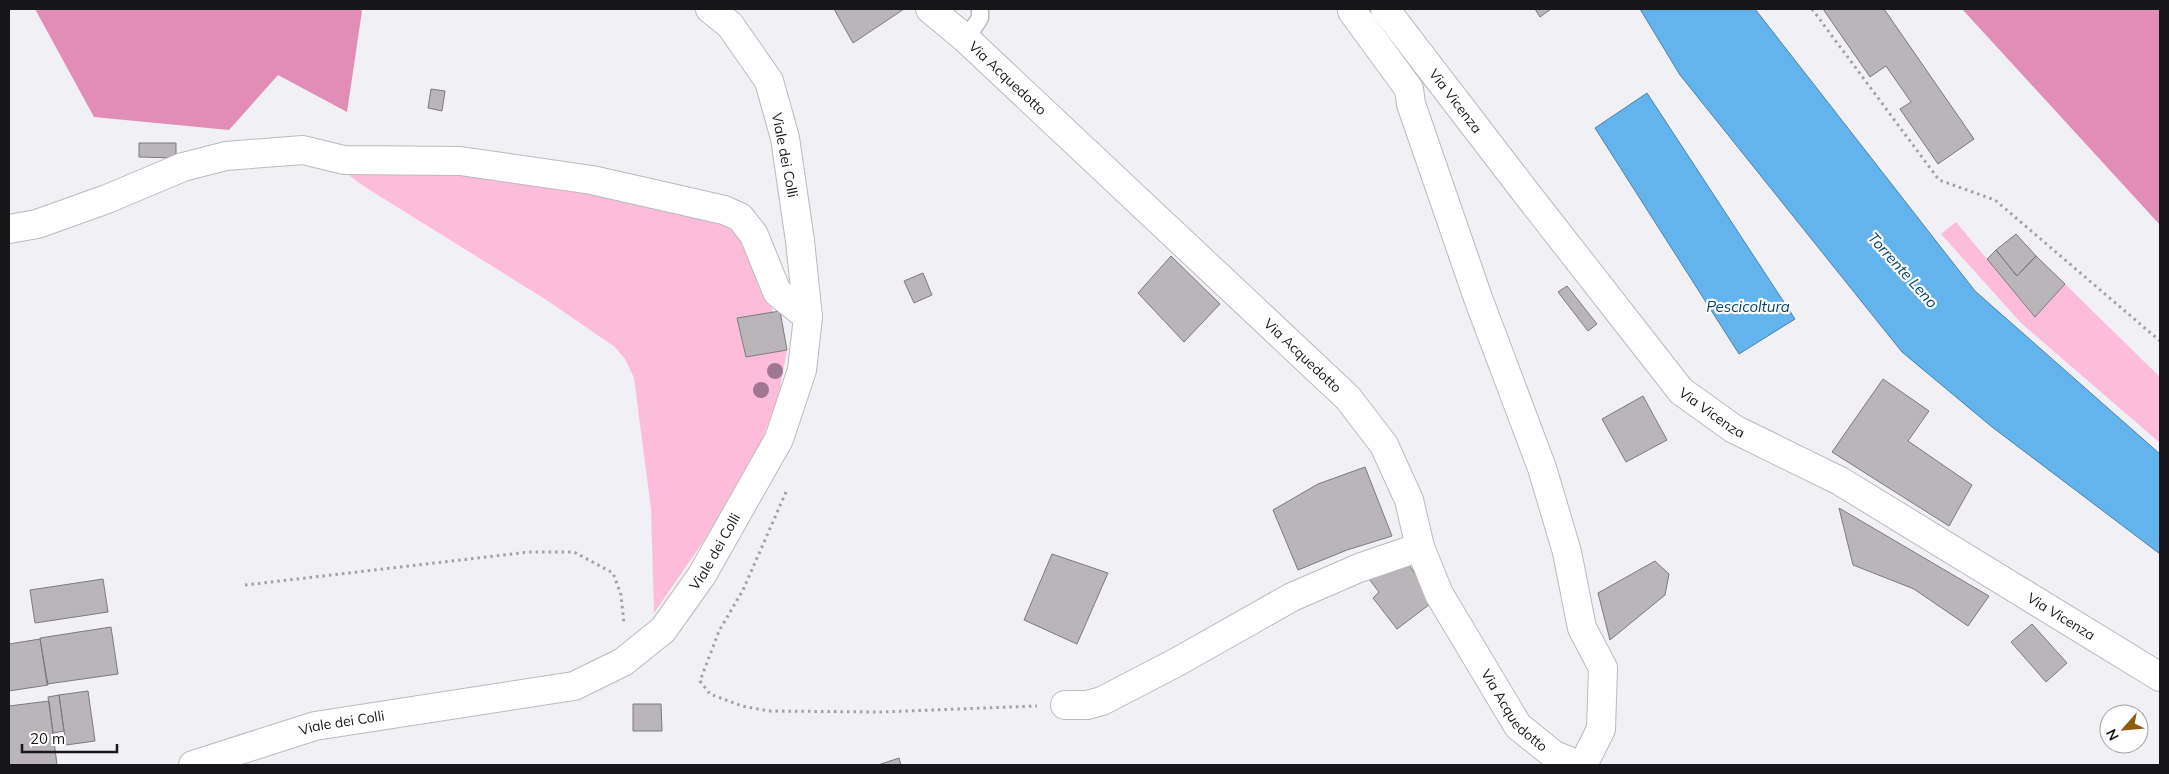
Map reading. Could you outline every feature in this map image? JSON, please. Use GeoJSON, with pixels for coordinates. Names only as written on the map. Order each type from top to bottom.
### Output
{"type":"FeatureCollection","features":[{"type":"Feature","properties":{"kind":"street","name":"Viale dei Colli"},"geometry":{"type":"LineString","coordinates":[[193,765],[315,726],[574,686],[623,662],[662,630],[696,582],[779,439],[802,370],[808,317],[800,241],[785,138],[769,81],[730,25],[710,9]]}},
{"type":"Feature","properties":{"kind":"street","name":"Via Acquedotto"},"geometry":{"type":"LineString","coordinates":[[930,9],[966,39],[1348,398],[1384,445],[1409,500],[1420,547],[1439,594],[1518,726],[1554,755],[1581,765]]}},
{"type":"Feature","properties":{"kind":"street"},"geometry":{"type":"LineString","coordinates":[[1354,9],[1352,11],[1409,89],[1411,104],[1469,270],[1542,468],[1567,552],[1582,628],[1603,668],[1601,729],[1581,765]]}},
{"type":"Feature","properties":{"kind":"street","name":"Via Vicenza"},"geometry":{"type":"LineString","coordinates":[[1385,9],[1681,391],[1734,429],[1840,481],[2160,677]]}},
{"type":"Feature","properties":{"kind":"street"},"geometry":{"type":"LineString","coordinates":[[9,229],[37,224],[107,199],[183,167],[226,156],[303,150],[344,160],[460,160],[592,180],[724,210],[740,218],[754,235],[777,292],[808,317]]}},
{"type":"Feature","properties":{"kind":"street"},"geometry":{"type":"LineString","coordinates":[[1065,705],[1087,705],[1102,701],[1153,676],[1292,597],[1359,568],[1420,547]]}},
{"type":"Feature","properties":{"kind":"lane"},"geometry":{"type":"LineString","coordinates":[[966,39],[980,18],[980,9]]}},
{"type":"Feature","properties":{"kind":"path"},"geometry":{"type":"LineString","coordinates":[[1812,9],[1939,180],[1995,200],[2160,341]]}},
{"type":"Feature","properties":{"kind":"path"},"geometry":{"type":"LineString","coordinates":[[788,486],[743,590],[719,631],[700,681],[710,694],[742,706],[769,712],[880,712],[1065,705]]}},
{"type":"Feature","properties":{"kind":"path"},"geometry":{"type":"LineString","coordinates":[[245,585],[530,552],[574,552],[612,573],[621,595],[623,662]]}},
{"type":"Feature","properties":{"kind":"shaded area"},"geometry":{"type":"Polygon","coordinates":[[[35,9],[359,9],[362,11],[347,112],[278,75],[229,130],[94,117],[35,9]]]}},
{"type":"Feature","properties":{"kind":"shaded area"},"geometry":{"type":"Polygon","coordinates":[[[1962,9],[2160,9],[2160,225],[1962,9]]]}},
{"type":"Feature","properties":{"kind":"shaded area"},"geometry":{"type":"Polygon","coordinates":[[[437,164],[733,220],[761,273],[773,312],[737,318],[746,357],[787,350],[778,398],[761,442],[707,536],[654,613],[651,509],[634,378],[625,359],[615,347],[545,299],[350,176],[363,168],[437,164]]]}},
{"type":"Feature","properties":{"kind":"shaded area"},"geometry":{"type":"Polygon","coordinates":[[[1956,222],[2035,317],[2065,284],[2160,377],[2160,443],[2022,324],[1941,234],[1956,222]]]}},
{"type":"Feature","properties":{"kind":"water","name":"Torrente Leno"},"geometry":{"type":"Polygon","coordinates":[[[1640,9],[1755,9],[1975,291],[2160,454],[2160,554],[1992,427],[1902,352],[1680,75],[1640,9]]]}},
{"type":"Feature","properties":{"kind":"water","name":"Pescicoltura"},"geometry":{"type":"Polygon","coordinates":[[[1647,93],[1795,319],[1739,354],[1595,128],[1647,93]]]}},
{"type":"Feature","properties":{"kind":"building"},"geometry":{"type":"Polygon","coordinates":[[[834,9],[904,9],[853,43],[834,9]]]}},
{"type":"Feature","properties":{"kind":"building"},"geometry":{"type":"Polygon","coordinates":[[[1535,9],[1551,9],[1540,17],[1535,9]]]}},
{"type":"Feature","properties":{"kind":"building"},"geometry":{"type":"Polygon","coordinates":[[[1823,9],[1884,9],[1974,139],[1938,164],[1900,109],[1911,102],[1886,66],[1870,77],[1823,9]]]}},
{"type":"Feature","properties":{"kind":"building"},"geometry":{"type":"Polygon","coordinates":[[[431,89],[445,91],[442,111],[428,108],[431,89]]]}},
{"type":"Feature","properties":{"kind":"building"},"geometry":{"type":"Polygon","coordinates":[[[139,143],[176,143],[176,158],[139,157],[139,143]]]}},
{"type":"Feature","properties":{"kind":"building"},"geometry":{"type":"Polygon","coordinates":[[[2016,234],[2036,256],[2017,276],[1996,250],[2016,234]]]}},
{"type":"Feature","properties":{"kind":"building"},"geometry":{"type":"Polygon","coordinates":[[[1996,250],[2017,276],[2036,256],[2065,284],[2035,317],[1987,259],[1996,250]]]}},
{"type":"Feature","properties":{"kind":"building"},"geometry":{"type":"Polygon","coordinates":[[[1171,256],[1220,304],[1184,342],[1138,293],[1171,256]]]}},
{"type":"Feature","properties":{"kind":"building"},"geometry":{"type":"Polygon","coordinates":[[[923,273],[932,295],[914,303],[904,281],[923,273]]]}},
{"type":"Feature","properties":{"kind":"building"},"geometry":{"type":"Polygon","coordinates":[[[1567,286],[1597,324],[1588,331],[1558,292],[1567,286]]]}},
{"type":"Feature","properties":{"kind":"building"},"geometry":{"type":"Polygon","coordinates":[[[780,311],[787,350],[746,357],[737,318],[780,311]]]}},
{"type":"Feature","properties":{"kind":"building"},"geometry":{"type":"Polygon","coordinates":[[[1883,379],[1929,411],[1908,441],[1972,485],[1949,526],[1832,452],[1883,379]]]}},
{"type":"Feature","properties":{"kind":"building"},"geometry":{"type":"Polygon","coordinates":[[[1643,396],[1667,440],[1626,462],[1602,419],[1643,396]]]}},
{"type":"Feature","properties":{"kind":"building"},"geometry":{"type":"Polygon","coordinates":[[[1365,467],[1392,536],[1347,550],[1298,570],[1273,510],[1318,484],[1365,467]]]}},
{"type":"Feature","properties":{"kind":"building"},"geometry":{"type":"Polygon","coordinates":[[[1839,508],[1989,596],[1968,626],[1914,589],[1853,565],[1839,508]]]}},
{"type":"Feature","properties":{"kind":"building"},"geometry":{"type":"Polygon","coordinates":[[[1397,548],[1434,601],[1397,629],[1373,598],[1379,592],[1356,562],[1397,548]]]}},
{"type":"Feature","properties":{"kind":"building"},"geometry":{"type":"Polygon","coordinates":[[[1052,554],[1108,573],[1077,644],[1024,620],[1052,554]]]}},
{"type":"Feature","properties":{"kind":"building"},"geometry":{"type":"Polygon","coordinates":[[[1655,561],[1669,574],[1665,595],[1610,640],[1598,593],[1655,561]]]}},
{"type":"Feature","properties":{"kind":"building"},"geometry":{"type":"Polygon","coordinates":[[[103,579],[108,612],[35,623],[30,590],[103,579]]]}},
{"type":"Feature","properties":{"kind":"building"},"geometry":{"type":"Polygon","coordinates":[[[2032,624],[2067,663],[2046,682],[2011,642],[2032,624]]]}},
{"type":"Feature","properties":{"kind":"building"},"geometry":{"type":"Polygon","coordinates":[[[111,627],[118,674],[47,684],[40,638],[111,627]]]}},
{"type":"Feature","properties":{"kind":"building"},"geometry":{"type":"Polygon","coordinates":[[[40,639],[48,685],[9,691],[9,644],[40,639]]]}},
{"type":"Feature","properties":{"kind":"building"},"geometry":{"type":"Polygon","coordinates":[[[88,691],[95,741],[66,745],[59,695],[88,691]]]}},
{"type":"Feature","properties":{"kind":"building"},"geometry":{"type":"Polygon","coordinates":[[[59,695],[64,731],[53,733],[48,697],[59,695]]]}},
{"type":"Feature","properties":{"kind":"building"},"geometry":{"type":"Polygon","coordinates":[[[49,701],[57,765],[9,765],[9,706],[49,701]]]}},
{"type":"Feature","properties":{"kind":"building"},"geometry":{"type":"Polygon","coordinates":[[[633,704],[661,704],[662,731],[633,731],[633,704]]]}},
{"type":"Feature","properties":{"kind":"building"},"geometry":{"type":"Polygon","coordinates":[[[899,758],[901,765],[878,765],[899,758]]]}}]}
